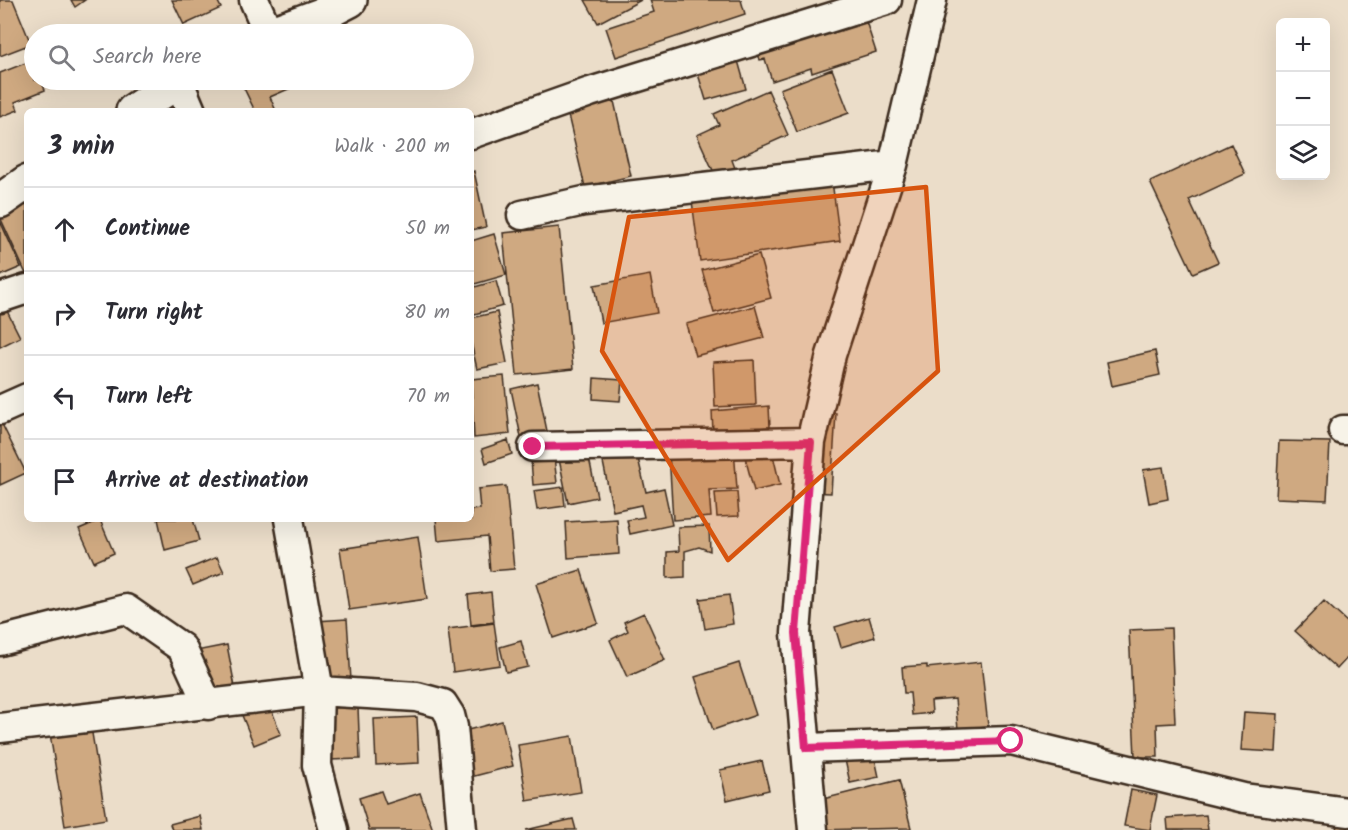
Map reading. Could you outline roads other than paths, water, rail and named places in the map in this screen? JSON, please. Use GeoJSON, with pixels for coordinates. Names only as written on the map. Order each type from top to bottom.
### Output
{"type":"FeatureCollection","features":[{"type":"Feature","properties":{"kind":"highway"},"geometry":{"type":"LineString","coordinates":[[278,24],[300,0]]}},
{"type":"Feature","properties":{"kind":"highway"},"geometry":{"type":"LineString","coordinates":[[296,24],[321,15],[350,0]]}},
{"type":"Feature","properties":{"kind":"highway"},"geometry":{"type":"LineString","coordinates":[[137,108],[164,90]]}},
{"type":"Feature","properties":{"kind":"highway"},"geometry":{"type":"LineString","coordinates":[[0,201],[24,184]]}},
{"type":"Feature","properties":{"kind":"street"},"geometry":{"type":"LineString","coordinates":[[254,0],[265,24]]}},
{"type":"Feature","properties":{"kind":"street"},"geometry":{"type":"LineString","coordinates":[[474,133],[590,92],[887,0]]}},
{"type":"Feature","properties":{"kind":"street"},"geometry":{"type":"LineString","coordinates":[[813,830],[796,633],[811,442],[831,355],[893,165],[932,0]]}},
{"type":"Feature","properties":{"kind":"street"},"geometry":{"type":"LineString","coordinates":[[183,90],[190,108]]}},
{"type":"Feature","properties":{"kind":"street"},"geometry":{"type":"LineString","coordinates":[[522,215],[584,201],[893,165]]}},
{"type":"Feature","properties":{"kind":"street"},"geometry":{"type":"LineString","coordinates":[[0,298],[24,290]]}},
{"type":"Feature","properties":{"kind":"street"},"geometry":{"type":"LineString","coordinates":[[0,410],[24,399]]}},
{"type":"Feature","properties":{"kind":"street"},"geometry":{"type":"LineString","coordinates":[[533,447],[811,442]]}},
{"type":"Feature","properties":{"kind":"street"},"geometry":{"type":"LineString","coordinates":[[290,522],[319,691],[317,765],[334,830]]}},
{"type":"Feature","properties":{"kind":"street"},"geometry":{"type":"LineString","coordinates":[[0,640],[126,609],[182,648],[208,705]]}},
{"type":"Feature","properties":{"kind":"street"},"geometry":{"type":"LineString","coordinates":[[0,728],[319,691],[417,697],[443,704],[450,715],[462,830]]}},
{"type":"Feature","properties":{"kind":"street"},"geometry":{"type":"LineString","coordinates":[[806,748],[1011,741],[1244,798],[1348,812]]}}]}
